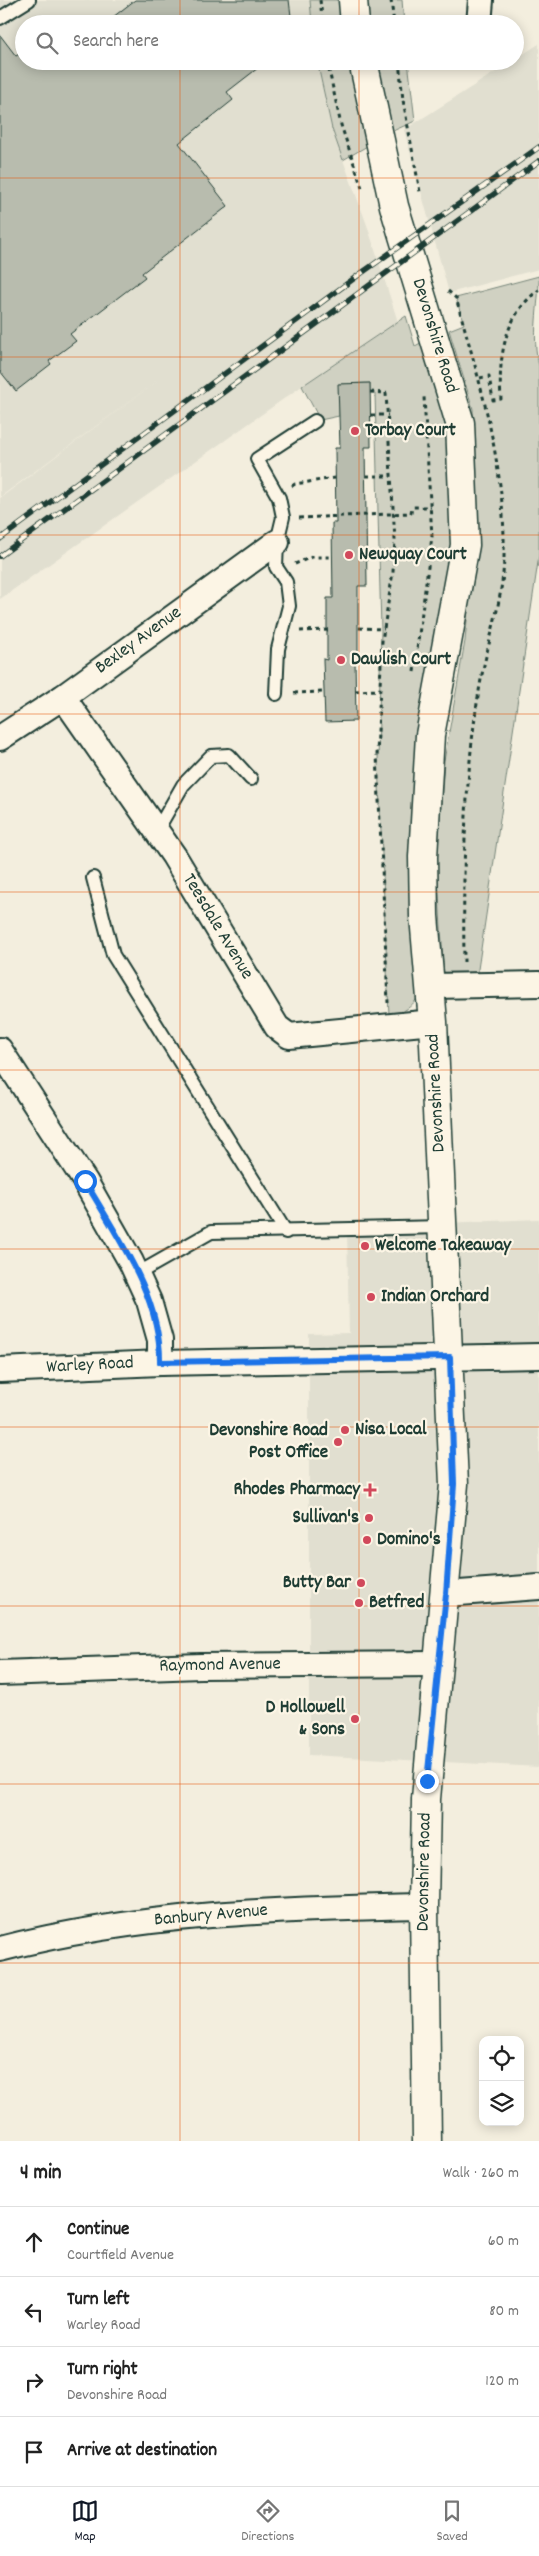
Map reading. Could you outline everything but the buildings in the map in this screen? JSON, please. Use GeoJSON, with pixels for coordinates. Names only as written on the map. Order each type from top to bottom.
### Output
{"type":"FeatureCollection","features":[{"type":"Feature","properties":{"kind":"main road"},"geometry":{"type":"LineString","coordinates":[[353,0],[355,15]]}},
{"type":"Feature","properties":{"kind":"main road","name":"Devonshire Road"},"geometry":{"type":"LineString","coordinates":[[365,70],[394,206],[460,423],[465,545],[430,735],[424,856],[424,916],[433,1022],[450,1357],[454,1484],[446,1594],[427,1781],[424,1906],[427,2141]]}},
{"type":"Feature","properties":{"kind":"street"},"geometry":{"type":"LineString","coordinates":[[479,15],[481,0]]}},
{"type":"Feature","properties":{"kind":"street","name":"Bexley Avenue"},"geometry":{"type":"LineString","coordinates":[[0,738],[63,697],[277,542]]}},
{"type":"Feature","properties":{"kind":"street","name":"Teesdale Avenue"},"geometry":{"type":"LineString","coordinates":[[63,697],[156,832],[277,1027],[289,1036],[433,1022]]}},
{"type":"Feature","properties":{"kind":"street"},"geometry":{"type":"LineString","coordinates":[[431,986],[539,984]]}},
{"type":"Feature","properties":{"kind":"street"},"geometry":{"type":"LineString","coordinates":[[0,1050],[85,1181],[137,1274],[149,1301],[160,1340],[160,1362]]}},
{"type":"Feature","properties":{"kind":"street","name":"Warley Road"},"geometry":{"type":"LineString","coordinates":[[0,1370],[160,1362],[539,1356]]}},
{"type":"Feature","properties":{"kind":"street"},"geometry":{"type":"LineString","coordinates":[[446,1594],[539,1588]]}},
{"type":"Feature","properties":{"kind":"street","name":"Raymond Avenue"},"geometry":{"type":"LineString","coordinates":[[0,1673],[201,1666],[439,1664]]}},
{"type":"Feature","properties":{"kind":"street","name":"Banbury Avenue"},"geometry":{"type":"LineString","coordinates":[[0,1949],[97,1929],[232,1912],[424,1906]]}},
{"type":"Feature","properties":{"kind":"lane"},"geometry":{"type":"LineString","coordinates":[[0,18],[29,0]]}},
{"type":"Feature","properties":{"kind":"lane"},"geometry":{"type":"LineString","coordinates":[[276,694],[278,649],[289,606],[286,582],[276,566],[277,542],[283,517],[279,498],[257,459],[315,421]]}},
{"type":"Feature","properties":{"kind":"lane"},"geometry":{"type":"LineString","coordinates":[[156,832],[183,785],[211,756],[229,755],[252,779]]}},
{"type":"Feature","properties":{"kind":"lane"},"geometry":{"type":"LineString","coordinates":[[93,878],[113,955],[286,1232]]}},
{"type":"Feature","properties":{"kind":"lane"},"geometry":{"type":"LineString","coordinates":[[137,1274],[211,1232],[286,1232],[443,1227]]}},
{"type":"Feature","properties":{"kind":"path"},"geometry":{"type":"LineString","coordinates":[[320,0],[322,15]]}},
{"type":"Feature","properties":{"kind":"path"},"geometry":{"type":"LineString","coordinates":[[391,0],[393,15]]}},
{"type":"Feature","properties":{"kind":"path"},"geometry":{"type":"LineString","coordinates":[[329,70],[341,125],[365,195]]}},
{"type":"Feature","properties":{"kind":"path"},"geometry":{"type":"LineString","coordinates":[[399,70],[405,115],[420,192]]}},
{"type":"Feature","properties":{"kind":"path"},"geometry":{"type":"LineString","coordinates":[[447,287],[449,293],[456,298],[487,406],[502,507],[504,557],[501,592],[479,690],[469,774],[463,877],[464,985]]}},
{"type":"Feature","properties":{"kind":"path"},"geometry":{"type":"LineString","coordinates":[[480,378],[489,376],[493,400],[501,399],[499,370],[506,336],[519,311],[539,290]]}},
{"type":"Feature","properties":{"kind":"path"},"geometry":{"type":"LineString","coordinates":[[370,392],[386,393],[394,513],[394,553],[384,629],[378,755],[390,1026]]}},
{"type":"Feature","properties":{"kind":"path"},"geometry":{"type":"LineString","coordinates":[[420,625],[429,570],[431,507],[424,393]]}},
{"type":"Feature","properties":{"kind":"path"},"geometry":{"type":"LineString","coordinates":[[371,415],[388,415]]}},
{"type":"Feature","properties":{"kind":"path"},"geometry":{"type":"LineString","coordinates":[[366,476],[391,476]]}},
{"type":"Feature","properties":{"kind":"path"},"geometry":{"type":"LineString","coordinates":[[279,498],[295,484],[335,478]]}},
{"type":"Feature","properties":{"kind":"path"},"geometry":{"type":"LineString","coordinates":[[283,517],[411,513],[412,507],[431,507]]}},
{"type":"Feature","properties":{"kind":"path"},"geometry":{"type":"LineString","coordinates":[[366,553],[394,553]]}},
{"type":"Feature","properties":{"kind":"path"},"geometry":{"type":"LineString","coordinates":[[286,582],[294,564],[312,557],[332,556]]}},
{"type":"Feature","properties":{"kind":"path"},"geometry":{"type":"LineString","coordinates":[[358,628],[384,629]]}},
{"type":"Feature","properties":{"kind":"path"},"geometry":{"type":"LineString","coordinates":[[282,631],[328,630]]}},
{"type":"Feature","properties":{"kind":"path"},"geometry":{"type":"LineString","coordinates":[[355,691],[380,690]]}},
{"type":"Feature","properties":{"kind":"path"},"geometry":{"type":"LineString","coordinates":[[276,694],[324,692]]}},
{"type":"Feature","properties":{"kind":"shaded area"},"geometry":{"type":"Polygon","coordinates":[[[0,0],[310,0],[311,15],[15,15],[15,70],[319,70],[332,130],[367,225],[398,322],[302,386],[0,599],[0,498],[164,376],[0,497],[0,0]]]}},
{"type":"Feature","properties":{"kind":"shaded area"},"geometry":{"type":"Polygon","coordinates":[[[310,0],[402,0],[403,15],[311,15],[310,0]]]}},
{"type":"Feature","properties":{"kind":"shaded area"},"geometry":{"type":"Polygon","coordinates":[[[539,44],[539,269],[449,293],[404,130],[498,70],[524,70],[524,54],[539,44]]]}},
{"type":"Feature","properties":{"kind":"shaded area"},"geometry":{"type":"Polygon","coordinates":[[[319,70],[409,70],[415,121],[395,130],[343,160],[332,129],[319,70]]]}},
{"type":"Feature","properties":{"kind":"shaded area"},"geometry":{"type":"Polygon","coordinates":[[[539,276],[535,332],[539,366],[539,555],[477,976],[444,976],[437,862],[444,761],[465,641],[475,538],[473,409],[449,330],[464,324],[456,298],[539,276]]]}},
{"type":"Feature","properties":{"kind":"shaded area"},"geometry":{"type":"Polygon","coordinates":[[[406,316],[415,346],[434,336],[460,423],[430,976],[410,1007],[389,1015],[378,762],[381,630],[375,393],[370,392],[370,383],[339,384],[339,416],[320,420],[302,386],[406,316]]]}},
{"type":"Feature","properties":{"kind":"shaded area"},"geometry":{"type":"Polygon","coordinates":[[[539,1219],[539,1767],[309,1755],[309,1334],[349,1333],[347,1227],[539,1219]]]}},
{"type":"Feature","properties":{"kind":"railway"},"geometry":{"type":"LineString","coordinates":[[0,539],[356,277],[539,147]]}},
{"type":"Feature","properties":{"kind":"railway"},"geometry":{"type":"LineString","coordinates":[[0,556],[539,161]]}},
{"type":"Feature","properties":{"kind":"place","name":"Torbay Court"},"geometry":{"type":"Point","coordinates":[355,431]}},
{"type":"Feature","properties":{"kind":"place","name":"Newquay Court"},"geometry":{"type":"Point","coordinates":[349,555]}},
{"type":"Feature","properties":{"kind":"place","name":"Dawlish Court"},"geometry":{"type":"Point","coordinates":[341,660]}},
{"type":"Feature","properties":{"kind":"place","name":"Welcome Takeaway"},"geometry":{"type":"Point","coordinates":[365,1246]}},
{"type":"Feature","properties":{"kind":"place","name":"Indian Orchard"},"geometry":{"type":"Point","coordinates":[371,1297]}},
{"type":"Feature","properties":{"kind":"place","name":"Nisa Local"},"geometry":{"type":"Point","coordinates":[345,1430]}},
{"type":"Feature","properties":{"kind":"place","name":"Devonshire Road Post Office"},"geometry":{"type":"Point","coordinates":[338,1442]}},
{"type":"Feature","properties":{"kind":"place","name":"Rhodes Pharmacy"},"geometry":{"type":"Point","coordinates":[370,1490]}},
{"type":"Feature","properties":{"kind":"place","name":"Sullivan's"},"geometry":{"type":"Point","coordinates":[369,1518]}},
{"type":"Feature","properties":{"kind":"place","name":"Domino's"},"geometry":{"type":"Point","coordinates":[367,1540]}},
{"type":"Feature","properties":{"kind":"place","name":"Butty Bar"},"geometry":{"type":"Point","coordinates":[361,1583]}},
{"type":"Feature","properties":{"kind":"place","name":"Betfred"},"geometry":{"type":"Point","coordinates":[359,1603]}},
{"type":"Feature","properties":{"kind":"place","name":"D Hollowell & Sons"},"geometry":{"type":"Point","coordinates":[355,1719]}},
{"type":"Feature","properties":{"kind":"route"},"geometry":{"type":"LineString","coordinates":[[85,1181],[131,1262],[149,1301],[160,1340],[160,1362],[450,1357],[454,1484],[446,1594],[427,1781]]}}]}
